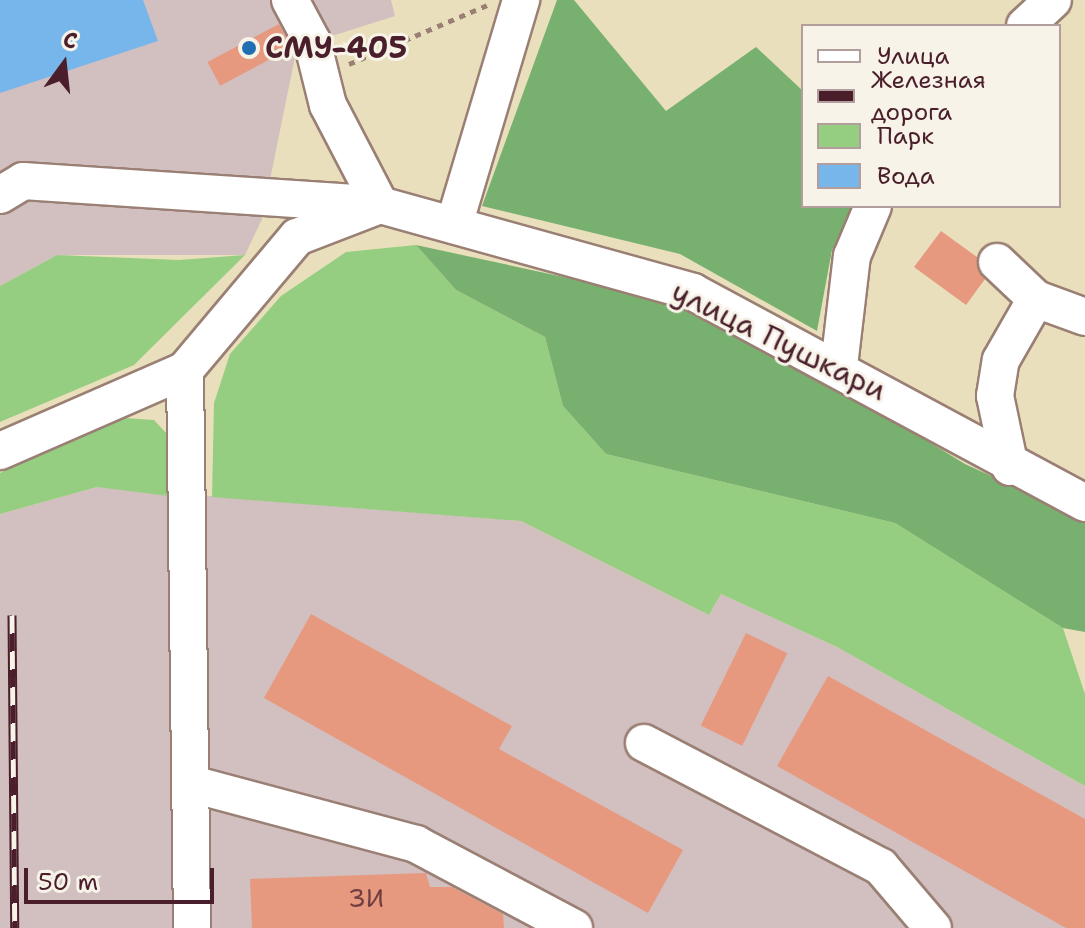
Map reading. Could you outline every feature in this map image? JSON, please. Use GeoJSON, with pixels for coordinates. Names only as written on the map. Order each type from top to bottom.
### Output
{"type":"FeatureCollection","features":[{"type":"Feature","properties":{"kind":"street"},"geometry":{"type":"LineString","coordinates":[[0,451],[185,370],[297,237],[380,205],[328,105],[312,41],[290,0]]}},
{"type":"Feature","properties":{"kind":"street"},"geometry":{"type":"LineString","coordinates":[[454,225],[521,0]]}},
{"type":"Feature","properties":{"kind":"street"},"geometry":{"type":"LineString","coordinates":[[1027,24],[1053,0]]}},
{"type":"Feature","properties":{"kind":"street","name":"улица Пушкари"},"geometry":{"type":"LineString","coordinates":[[8,185],[380,205],[693,292],[839,366],[1010,467],[1085,503]]}},
{"type":"Feature","properties":{"kind":"street"},"geometry":{"type":"LineString","coordinates":[[839,366],[852,256],[872,208]]}},
{"type":"Feature","properties":{"kind":"street"},"geometry":{"type":"LineString","coordinates":[[997,262],[1036,299],[1085,317]]}},
{"type":"Feature","properties":{"kind":"street"},"geometry":{"type":"LineString","coordinates":[[1010,467],[995,396],[1001,360],[1036,299]]}},
{"type":"Feature","properties":{"kind":"street"},"geometry":{"type":"LineString","coordinates":[[185,370],[192,928]]}},
{"type":"Feature","properties":{"kind":"street"},"geometry":{"type":"LineString","coordinates":[[644,743],[881,867],[933,928]]}},
{"type":"Feature","properties":{"kind":"street"},"geometry":{"type":"LineString","coordinates":[[192,784],[416,844],[574,928]]}},
{"type":"Feature","properties":{"kind":"path"},"geometry":{"type":"LineString","coordinates":[[328,105],[338,69],[498,0]]}},
{"type":"Feature","properties":{"kind":"shaded area"},"geometry":{"type":"Polygon","coordinates":[[[0,0],[391,0],[395,16],[297,47],[262,219],[245,255],[57,255],[0,286],[0,0]]]}},
{"type":"Feature","properties":{"kind":"shaded area"},"geometry":{"type":"Polygon","coordinates":[[[97,487],[521,521],[709,615],[721,594],[837,647],[1085,786],[1085,928],[0,928],[0,514],[97,487]]]}},
{"type":"Feature","properties":{"kind":"green space"},"geometry":{"type":"Polygon","coordinates":[[[557,0],[574,0],[666,111],[756,47],[801,89],[801,208],[854,208],[832,250],[817,331],[680,254],[482,206],[557,0]]]}},
{"type":"Feature","properties":{"kind":"green space"},"geometry":{"type":"Polygon","coordinates":[[[416,245],[456,290],[545,337],[563,406],[606,454],[895,523],[1063,628],[1085,694],[1085,786],[837,647],[721,594],[709,615],[521,521],[212,497],[214,403],[230,354],[281,296],[346,252],[416,245]]]}},
{"type":"Feature","properties":{"kind":"green space"},"geometry":{"type":"Polygon","coordinates":[[[416,245],[661,298],[758,337],[965,464],[1085,519],[1085,632],[1063,628],[895,523],[606,454],[563,406],[545,337],[456,290],[416,245]]]}},
{"type":"Feature","properties":{"kind":"green space"},"geometry":{"type":"Polygon","coordinates":[[[57,255],[179,260],[245,255],[134,365],[0,422],[0,286],[57,255]]]}},
{"type":"Feature","properties":{"kind":"green space"},"geometry":{"type":"Polygon","coordinates":[[[125,418],[154,420],[167,434],[177,497],[97,487],[0,514],[0,473],[125,418]]]}},
{"type":"Feature","properties":{"kind":"water"},"geometry":{"type":"Polygon","coordinates":[[[0,0],[143,0],[158,41],[0,93],[0,0]]]}},
{"type":"Feature","properties":{"kind":"building","name":"СМУ-405"},"geometry":{"type":"Polygon","coordinates":[[[279,24],[292,48],[220,86],[207,62],[279,24]]]}},
{"type":"Feature","properties":{"kind":"building"},"geometry":{"type":"Polygon","coordinates":[[[941,231],[977,257],[985,279],[966,305],[914,267],[941,231]]]}},
{"type":"Feature","properties":{"kind":"building"},"geometry":{"type":"Polygon","coordinates":[[[311,614],[512,726],[499,749],[683,850],[648,913],[264,698],[311,614]]]}},
{"type":"Feature","properties":{"kind":"building"},"geometry":{"type":"Polygon","coordinates":[[[746,633],[787,653],[742,746],[701,726],[746,633]]]}},
{"type":"Feature","properties":{"kind":"building"},"geometry":{"type":"Polygon","coordinates":[[[828,676],[1085,819],[1085,928],[1066,928],[777,766],[828,676]]]}},
{"type":"Feature","properties":{"kind":"building"},"geometry":{"type":"Polygon","coordinates":[[[426,873],[430,887],[452,887],[503,914],[504,928],[252,928],[250,879],[426,873]]]}},
{"type":"Feature","properties":{"kind":"railway"},"geometry":{"type":"LineString","coordinates":[[12,615],[15,928]]}},
{"type":"Feature","properties":{"kind":"place","name":"СМУ-405"},"geometry":{"type":"Point","coordinates":[249,48]}}]}
